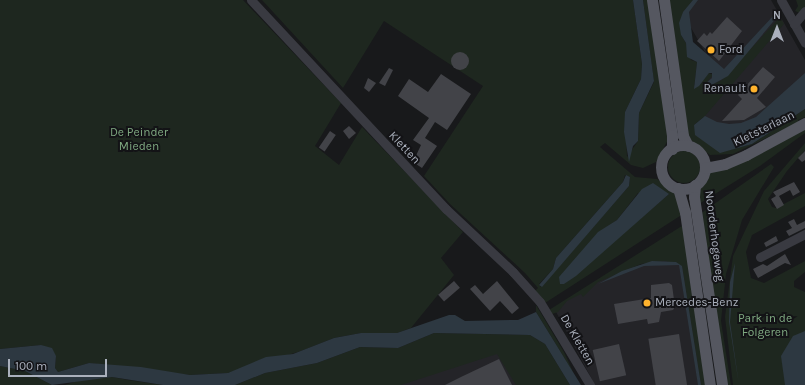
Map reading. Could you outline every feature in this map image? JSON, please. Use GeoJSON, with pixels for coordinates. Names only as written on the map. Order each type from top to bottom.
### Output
{"type":"FeatureCollection","features":[{"type":"Feature","properties":{"kind":"main road"},"geometry":{"type":"LineString","coordinates":[[652,0],[672,135],[672,148],[663,159],[662,171],[667,181],[678,188],[695,186],[704,175],[705,164],[698,150],[688,146],[672,148]]}},
{"type":"Feature","properties":{"kind":"main road"},"geometry":{"type":"LineString","coordinates":[[664,0],[683,136],[688,146]]}},
{"type":"Feature","properties":{"kind":"main road","name":"Kletsterlaan"},"geometry":{"type":"LineString","coordinates":[[705,164],[734,158],[805,123]]}},
{"type":"Feature","properties":{"kind":"main road","name":"Noorderhogeweg"},"geometry":{"type":"LineString","coordinates":[[695,186],[694,197],[722,385]]}},
{"type":"Feature","properties":{"kind":"main road","name":"Noorderhogeweg"},"geometry":{"type":"LineString","coordinates":[[678,188],[685,212],[710,385]]}},
{"type":"Feature","properties":{"kind":"street","name":"Kletten"},"geometry":{"type":"LineString","coordinates":[[250,0],[435,197],[513,272],[544,308]]}},
{"type":"Feature","properties":{"kind":"street"},"geometry":{"type":"LineString","coordinates":[[781,0],[805,43]]}},
{"type":"Feature","properties":{"kind":"street"},"geometry":{"type":"LineString","coordinates":[[794,24],[805,12]]}},
{"type":"Feature","properties":{"kind":"street"},"geometry":{"type":"LineString","coordinates":[[760,257],[805,234]]}},
{"type":"Feature","properties":{"kind":"street","name":"De Kletten"},"geometry":{"type":"LineString","coordinates":[[544,308],[590,385]]}},
{"type":"Feature","properties":{"kind":"shaded area"},"geometry":{"type":"Polygon","coordinates":[[[633,0],[643,0],[654,81],[639,113],[638,141],[633,146],[629,162],[624,132],[625,112],[641,79],[642,64],[633,0]]]}},
{"type":"Feature","properties":{"kind":"shaded area"},"geometry":{"type":"Polygon","coordinates":[[[680,0],[771,0],[805,60],[805,83],[750,124],[709,129],[692,87],[716,71],[679,7],[680,0]]]}},
{"type":"Feature","properties":{"kind":"shaded area"},"geometry":{"type":"Polygon","coordinates":[[[693,0],[698,0],[689,12],[693,42],[724,69],[774,15],[777,17],[728,76],[706,88],[704,85],[712,78],[712,73],[709,73],[699,86],[694,89],[697,62],[687,57],[686,43],[681,35],[679,23],[683,12],[693,0]]]}},
{"type":"Feature","properties":{"kind":"shaded area"},"geometry":{"type":"Polygon","coordinates":[[[805,73],[805,109],[752,144],[720,153],[695,135],[694,125],[705,116],[717,122],[729,124],[741,123],[756,117],[805,73]]]}},
{"type":"Feature","properties":{"kind":"shaded area"},"geometry":{"type":"Polygon","coordinates":[[[626,175],[630,177],[629,186],[542,287],[539,285],[553,269],[556,258],[623,182],[626,175]]]}},
{"type":"Feature","properties":{"kind":"shaded area"},"geometry":{"type":"Polygon","coordinates":[[[653,183],[669,194],[576,276],[564,284],[560,284],[559,277],[598,232],[617,220],[642,189],[653,183]]]}},
{"type":"Feature","properties":{"kind":"shaded area"},"geometry":{"type":"Polygon","coordinates":[[[684,254],[702,385],[595,385],[555,310],[566,300],[609,273],[684,254]]]}},
{"type":"Feature","properties":{"kind":"shaded area"},"geometry":{"type":"Polygon","coordinates":[[[652,261],[676,262],[682,266],[701,385],[698,385],[679,265],[644,266],[598,284],[622,271],[652,261]]]}},
{"type":"Feature","properties":{"kind":"shaded area"},"geometry":{"type":"Polygon","coordinates":[[[735,263],[730,322],[739,385],[729,322],[730,282],[735,263]]]}},
{"type":"Feature","properties":{"kind":"shaded area"},"geometry":{"type":"Polygon","coordinates":[[[536,312],[581,385],[570,385],[545,344],[530,335],[434,333],[398,348],[360,347],[317,363],[265,373],[235,385],[163,385],[112,377],[52,385],[25,371],[0,366],[0,349],[41,345],[52,348],[56,356],[55,368],[58,372],[89,363],[141,367],[190,375],[228,373],[266,357],[293,354],[334,338],[361,333],[397,333],[449,315],[455,315],[465,321],[518,320],[536,312]]]}},
{"type":"Feature","properties":{"kind":"shaded area"},"geometry":{"type":"Polygon","coordinates":[[[805,331],[805,385],[785,385],[781,356],[793,336],[805,331]]]}},
{"type":"Feature","properties":{"kind":"shaded area"},"geometry":{"type":"Polygon","coordinates":[[[501,348],[531,385],[362,385],[501,348]]]}},
{"type":"Feature","properties":{"kind":"green space","name":"De Peinder Mieden"},"geometry":{"type":"Polygon","coordinates":[[[0,0],[243,0],[341,103],[315,146],[339,165],[362,127],[463,232],[441,258],[454,275],[411,328],[397,333],[361,333],[334,338],[301,351],[228,373],[190,375],[89,363],[58,372],[55,368],[56,356],[41,345],[0,349],[0,0]]]}},
{"type":"Feature","properties":{"kind":"green space"},"geometry":{"type":"Polygon","coordinates":[[[262,0],[633,0],[642,64],[641,79],[625,112],[627,157],[638,141],[639,113],[654,82],[643,0],[648,0],[669,138],[656,162],[643,168],[631,165],[605,143],[600,147],[635,177],[657,179],[676,193],[683,214],[545,303],[534,292],[538,288],[525,273],[450,204],[424,176],[483,86],[384,21],[343,88],[262,0]],[[625,175],[623,182],[556,258],[553,269],[539,284],[541,287],[629,186],[630,177],[625,175]],[[638,193],[617,220],[598,233],[564,284],[669,194],[638,193]]]}},
{"type":"Feature","properties":{"kind":"green space"},"geometry":{"type":"Polygon","coordinates":[[[668,0],[693,0],[683,12],[681,35],[686,43],[691,60],[697,62],[694,89],[709,73],[713,75],[704,85],[706,88],[722,80],[780,17],[784,24],[705,116],[694,125],[721,152],[752,144],[805,109],[805,117],[798,120],[799,122],[733,154],[710,155],[692,141],[687,136],[668,0]]]}},
{"type":"Feature","properties":{"kind":"green space"},"geometry":{"type":"Polygon","coordinates":[[[796,0],[805,0],[805,8],[800,13],[795,11],[798,6],[796,0]]]}},
{"type":"Feature","properties":{"kind":"green space"},"geometry":{"type":"Polygon","coordinates":[[[805,128],[805,133],[760,166],[699,204],[700,188],[712,171],[805,128]]]}},
{"type":"Feature","properties":{"kind":"green space","name":"Park in de Folgeren"},"geometry":{"type":"Polygon","coordinates":[[[805,143],[805,150],[787,171],[768,199],[772,207],[776,208],[805,193],[805,206],[752,235],[746,252],[751,278],[764,283],[805,261],[805,272],[794,281],[794,287],[805,292],[805,385],[733,385],[725,317],[733,256],[764,191],[805,143]]]}},
{"type":"Feature","properties":{"kind":"green space"},"geometry":{"type":"Polygon","coordinates":[[[681,151],[687,151],[697,158],[700,167],[699,173],[693,180],[687,183],[681,183],[671,176],[668,170],[668,164],[675,154],[681,151]]]}},
{"type":"Feature","properties":{"kind":"green space"},"geometry":{"type":"Polygon","coordinates":[[[771,164],[774,167],[742,220],[726,274],[721,321],[731,385],[726,385],[700,214],[771,164]]]}},
{"type":"Feature","properties":{"kind":"green space"},"geometry":{"type":"Polygon","coordinates":[[[685,224],[706,385],[701,385],[682,266],[665,261],[641,264],[598,282],[583,297],[581,294],[567,301],[558,312],[552,314],[549,310],[685,224]]]}},
{"type":"Feature","properties":{"kind":"green space"},"geometry":{"type":"Polygon","coordinates":[[[536,305],[564,352],[574,374],[536,312],[536,305]]]}},
{"type":"Feature","properties":{"kind":"green space"},"geometry":{"type":"Polygon","coordinates":[[[434,333],[530,335],[545,344],[570,385],[516,385],[497,354],[401,385],[235,385],[265,373],[317,363],[360,347],[398,348],[434,333]]]}},
{"type":"Feature","properties":{"kind":"green space"},"geometry":{"type":"Polygon","coordinates":[[[0,366],[25,371],[52,385],[0,385],[0,366]]]}},
{"type":"Feature","properties":{"kind":"green space"},"geometry":{"type":"Polygon","coordinates":[[[112,377],[163,385],[65,385],[83,379],[112,377]]]}},
{"type":"Feature","properties":{"kind":"building"},"geometry":{"type":"Polygon","coordinates":[[[727,17],[742,31],[719,61],[697,41],[704,33],[707,36],[710,32],[712,34],[727,17]]]}},
{"type":"Feature","properties":{"kind":"building"},"geometry":{"type":"Polygon","coordinates":[[[460,52],[466,55],[469,61],[466,67],[460,70],[454,67],[451,61],[454,55],[460,52]]]}},
{"type":"Feature","properties":{"kind":"building","name":"Renault"},"geometry":{"type":"Polygon","coordinates":[[[763,67],[775,77],[757,98],[766,107],[744,120],[722,121],[742,99],[738,95],[763,67]]]}},
{"type":"Feature","properties":{"kind":"building"},"geometry":{"type":"Polygon","coordinates":[[[389,68],[393,70],[385,86],[379,83],[389,68]]]}},
{"type":"Feature","properties":{"kind":"building"},"geometry":{"type":"Polygon","coordinates":[[[441,74],[471,94],[447,130],[435,122],[425,138],[437,146],[422,168],[413,162],[421,145],[413,140],[429,118],[398,96],[409,79],[428,92],[441,74]]]}},
{"type":"Feature","properties":{"kind":"building"},"geometry":{"type":"Polygon","coordinates":[[[368,78],[376,83],[369,92],[364,88],[368,78]]]}},
{"type":"Feature","properties":{"kind":"building"},"geometry":{"type":"Polygon","coordinates":[[[349,126],[356,133],[349,139],[343,131],[349,126]]]}},
{"type":"Feature","properties":{"kind":"building"},"geometry":{"type":"Polygon","coordinates":[[[330,131],[336,135],[325,151],[319,148],[330,131]]]}},
{"type":"Feature","properties":{"kind":"building"},"geometry":{"type":"Polygon","coordinates":[[[805,151],[805,160],[802,162],[798,158],[805,151]]]}},
{"type":"Feature","properties":{"kind":"building"},"geometry":{"type":"Polygon","coordinates":[[[794,182],[800,192],[793,196],[790,190],[779,196],[784,205],[777,209],[771,199],[776,196],[773,192],[794,182]]]}},
{"type":"Feature","properties":{"kind":"building"},"geometry":{"type":"Polygon","coordinates":[[[794,219],[797,225],[805,221],[805,228],[789,236],[786,231],[792,228],[788,222],[794,219]]]}},
{"type":"Feature","properties":{"kind":"building"},"geometry":{"type":"Polygon","coordinates":[[[776,236],[778,241],[766,247],[764,243],[776,236]]]}},
{"type":"Feature","properties":{"kind":"building"},"geometry":{"type":"Polygon","coordinates":[[[785,254],[791,265],[785,263],[758,278],[753,269],[763,264],[767,266],[785,254]]]}},
{"type":"Feature","properties":{"kind":"building"},"geometry":{"type":"Polygon","coordinates":[[[454,281],[460,288],[444,302],[438,295],[454,281]]]}},
{"type":"Feature","properties":{"kind":"building"},"geometry":{"type":"Polygon","coordinates":[[[497,281],[519,308],[512,314],[500,301],[490,311],[470,289],[475,285],[483,294],[497,281]]]}},
{"type":"Feature","properties":{"kind":"building","name":"Mercedes-Benz"},"geometry":{"type":"Polygon","coordinates":[[[669,283],[672,285],[675,307],[673,310],[661,312],[659,322],[648,324],[647,319],[618,324],[614,304],[651,298],[651,285],[669,283]]]}},
{"type":"Feature","properties":{"kind":"building"},"geometry":{"type":"Polygon","coordinates":[[[679,334],[687,385],[656,385],[648,339],[679,334]]]}},
{"type":"Feature","properties":{"kind":"building"},"geometry":{"type":"Polygon","coordinates":[[[619,344],[626,375],[600,381],[593,350],[619,344]]]}},
{"type":"Feature","properties":{"kind":"building"},"geometry":{"type":"Polygon","coordinates":[[[499,359],[512,385],[445,385],[463,376],[499,359]]]}},
{"type":"Feature","properties":{"kind":"place","name":"Ford"},"geometry":{"type":"Point","coordinates":[711,50]}},
{"type":"Feature","properties":{"kind":"place","name":"Renault"},"geometry":{"type":"Point","coordinates":[754,89]}},
{"type":"Feature","properties":{"kind":"place","name":"Mercedes-Benz"},"geometry":{"type":"Point","coordinates":[647,303]}}]}
